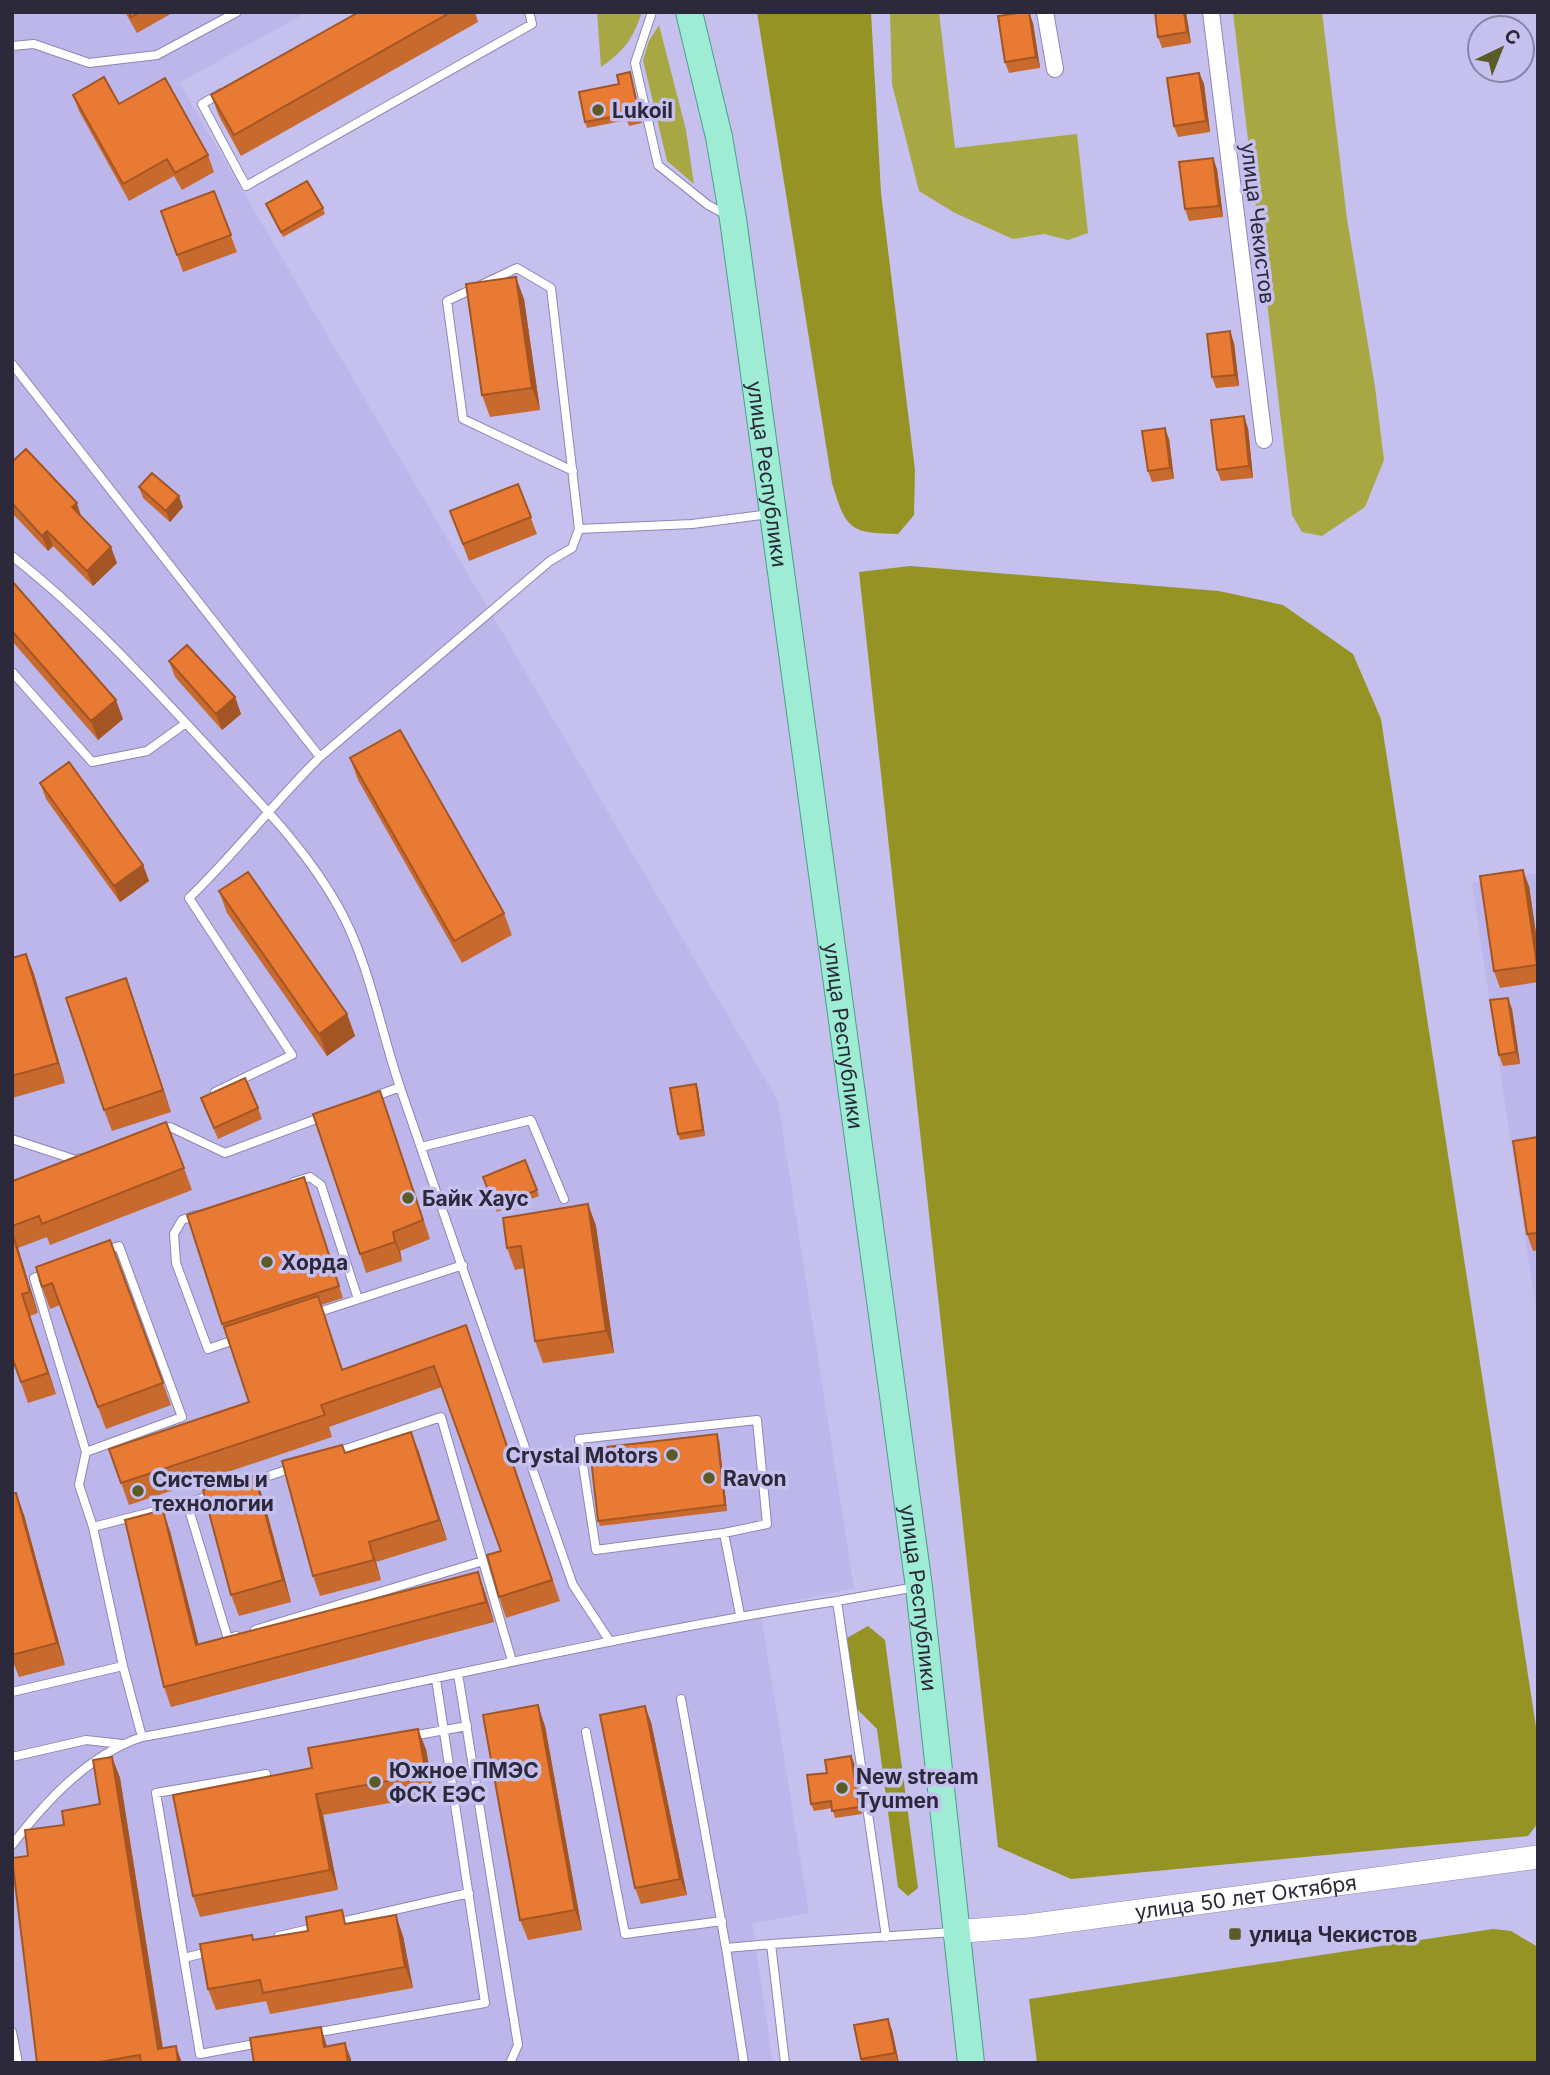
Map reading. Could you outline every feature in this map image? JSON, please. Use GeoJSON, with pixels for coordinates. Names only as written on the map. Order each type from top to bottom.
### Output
{"type":"FeatureCollection","features":[{"type":"Feature","properties":{"kind":"main road","name":"улица Республики"},"geometry":{"type":"LineString","coordinates":[[690,12],[719,137],[733,219],[919,1587],[954,1932],[971,2063]]}},
{"type":"Feature","properties":{"kind":"main road","name":"улица 50 лет Октября"},"geometry":{"type":"LineString","coordinates":[[954,1932],[1028,1926],[1538,1857]]}},
{"type":"Feature","properties":{"kind":"street"},"geometry":{"type":"LineString","coordinates":[[1045,12],[1055,69]]}},
{"type":"Feature","properties":{"kind":"street","name":"улица Чекистов"},"geometry":{"type":"LineString","coordinates":[[1211,12],[1264,440]]}},
{"type":"Feature","properties":{"kind":"lane"},"geometry":{"type":"LineString","coordinates":[[12,46],[34,44],[89,63],[157,55],[224,15],[237,12]]}},
{"type":"Feature","properties":{"kind":"lane"},"geometry":{"type":"LineString","coordinates":[[226,91],[202,104],[246,186],[532,24],[529,12]]}},
{"type":"Feature","properties":{"kind":"lane"},"geometry":{"type":"LineString","coordinates":[[652,12],[635,63],[658,165],[708,205],[733,219]]}},
{"type":"Feature","properties":{"kind":"lane"},"geometry":{"type":"LineString","coordinates":[[215,1092],[292,1055],[189,898],[229,859],[269,813],[280,796],[320,757],[550,561],[572,548],[579,529],[573,471],[551,288],[517,268],[447,301],[463,419],[573,471]]}},
{"type":"Feature","properties":{"kind":"lane"},"geometry":{"type":"LineString","coordinates":[[12,364],[320,757]]}},
{"type":"Feature","properties":{"kind":"lane"},"geometry":{"type":"LineString","coordinates":[[579,529],[692,524],[773,513]]}},
{"type":"Feature","properties":{"kind":"lane"},"geometry":{"type":"LineString","coordinates":[[12,556],[59,593],[186,723],[269,813],[316,869],[340,910],[361,957],[400,1087],[573,1585],[609,1640]]}},
{"type":"Feature","properties":{"kind":"lane"},"geometry":{"type":"LineString","coordinates":[[12,672],[92,762],[147,751],[186,723]]}},
{"type":"Feature","properties":{"kind":"lane"},"geometry":{"type":"LineString","coordinates":[[363,1101],[400,1087]]}},
{"type":"Feature","properties":{"kind":"lane"},"geometry":{"type":"LineString","coordinates":[[146,1135],[170,1127],[225,1153],[338,1111]]}},
{"type":"Feature","properties":{"kind":"lane"},"geometry":{"type":"LineString","coordinates":[[421,1147],[531,1120],[564,1199]]}},
{"type":"Feature","properties":{"kind":"lane"},"geometry":{"type":"LineString","coordinates":[[12,1139],[76,1160],[87,1156]]}},
{"type":"Feature","properties":{"kind":"lane"},"geometry":{"type":"LineString","coordinates":[[284,1185],[310,1177],[321,1185],[358,1299]]}},
{"type":"Feature","properties":{"kind":"lane"},"geometry":{"type":"LineString","coordinates":[[207,1211],[182,1220],[174,1234],[176,1263],[208,1349],[246,1337]]}},
{"type":"Feature","properties":{"kind":"lane"},"geometry":{"type":"LineString","coordinates":[[86,1452],[182,1416],[119,1246],[95,1255]]}},
{"type":"Feature","properties":{"kind":"lane"},"geometry":{"type":"LineString","coordinates":[[308,1316],[463,1265]]}},
{"type":"Feature","properties":{"kind":"lane"},"geometry":{"type":"LineString","coordinates":[[58,1269],[34,1278],[86,1452],[79,1485],[93,1527],[123,1666],[142,1737]]}},
{"type":"Feature","properties":{"kind":"lane"},"geometry":{"type":"LineString","coordinates":[[326,1456],[440,1417],[512,1661]]}},
{"type":"Feature","properties":{"kind":"lane"},"geometry":{"type":"LineString","coordinates":[[757,1420],[767,1524],[724,1533],[596,1550],[579,1439],[757,1420]]}},
{"type":"Feature","properties":{"kind":"lane"},"geometry":{"type":"LineString","coordinates":[[238,1486],[301,1464]]}},
{"type":"Feature","properties":{"kind":"lane"},"geometry":{"type":"LineString","coordinates":[[93,1527],[187,1503],[225,1490]]}},
{"type":"Feature","properties":{"kind":"lane"},"geometry":{"type":"LineString","coordinates":[[187,1503],[228,1639],[483,1561]]}},
{"type":"Feature","properties":{"kind":"lane"},"geometry":{"type":"LineString","coordinates":[[724,1533],[740,1615]]}},
{"type":"Feature","properties":{"kind":"lane"},"geometry":{"type":"LineString","coordinates":[[12,1845],[43,1806],[82,1771],[121,1744],[142,1737],[296,1710],[609,1640],[740,1615],[919,1587]]}},
{"type":"Feature","properties":{"kind":"lane"},"geometry":{"type":"LineString","coordinates":[[837,1601],[886,1937]]}},
{"type":"Feature","properties":{"kind":"lane"},"geometry":{"type":"LineString","coordinates":[[12,1692],[123,1666]]}},
{"type":"Feature","properties":{"kind":"lane"},"geometry":{"type":"LineString","coordinates":[[458,1674],[518,2045],[510,2063]]}},
{"type":"Feature","properties":{"kind":"lane"},"geometry":{"type":"LineString","coordinates":[[309,2034],[485,2003],[436,1679]]}},
{"type":"Feature","properties":{"kind":"lane"},"geometry":{"type":"LineString","coordinates":[[681,1699],[722,1921],[744,2063]]}},
{"type":"Feature","properties":{"kind":"lane"},"geometry":{"type":"LineString","coordinates":[[404,1738],[467,1726]]}},
{"type":"Feature","properties":{"kind":"lane"},"geometry":{"type":"LineString","coordinates":[[586,1732],[625,1934],[722,1921]]}},
{"type":"Feature","properties":{"kind":"lane"},"geometry":{"type":"LineString","coordinates":[[12,1757],[86,1740],[121,1744]]}},
{"type":"Feature","properties":{"kind":"lane"},"geometry":{"type":"LineString","coordinates":[[266,1774],[156,1793],[200,2053],[268,2042]]}},
{"type":"Feature","properties":{"kind":"lane"},"geometry":{"type":"LineString","coordinates":[[265,1939],[469,1893]]}},
{"type":"Feature","properties":{"kind":"lane"},"geometry":{"type":"LineString","coordinates":[[726,1948],[954,1932]]}},
{"type":"Feature","properties":{"kind":"lane"},"geometry":{"type":"LineString","coordinates":[[771,1944],[785,2063]]}},
{"type":"Feature","properties":{"kind":"lane"},"geometry":{"type":"LineString","coordinates":[[184,1958],[225,1948]]}},
{"type":"Feature","properties":{"kind":"lane"},"geometry":{"type":"LineString","coordinates":[[12,2032],[18,2063]]}},
{"type":"Feature","properties":{"kind":"shaded area"},"geometry":{"type":"Polygon","coordinates":[[[12,12],[307,12],[179,83],[778,1101],[854,1588],[760,1608],[809,1913],[752,1923],[773,2063],[12,2063],[12,12]]]}},
{"type":"Feature","properties":{"kind":"shaded area"},"geometry":{"type":"Polygon","coordinates":[[[597,12],[642,12],[627,44],[601,67],[597,12]]]}},
{"type":"Feature","properties":{"kind":"shaded area"},"geometry":{"type":"Polygon","coordinates":[[[757,12],[871,12],[881,193],[915,470],[914,515],[898,534],[869,532],[852,525],[841,510],[832,483],[757,12]]]}},
{"type":"Feature","properties":{"kind":"shaded area"},"geometry":{"type":"Polygon","coordinates":[[[890,12],[939,12],[955,148],[1077,134],[1088,233],[1068,240],[1044,234],[1013,239],[955,213],[919,191],[892,84],[890,12]]]}},
{"type":"Feature","properties":{"kind":"shaded area"},"geometry":{"type":"Polygon","coordinates":[[[1233,12],[1322,12],[1347,219],[1375,387],[1384,460],[1365,507],[1322,536],[1302,532],[1292,515],[1233,12]]]}},
{"type":"Feature","properties":{"kind":"shaded area"},"geometry":{"type":"Polygon","coordinates":[[[659,25],[686,130],[694,184],[667,161],[643,60],[649,41],[659,25]]]}},
{"type":"Feature","properties":{"kind":"shaded area"},"geometry":{"type":"Polygon","coordinates":[[[910,566],[1219,591],[1283,605],[1353,654],[1381,719],[1538,1740],[1538,1823],[1528,1836],[1071,1879],[998,1847],[859,572],[910,566]]]}},
{"type":"Feature","properties":{"kind":"shaded area"},"geometry":{"type":"Polygon","coordinates":[[[1538,873],[1538,1322],[1472,883],[1538,873]]]}},
{"type":"Feature","properties":{"kind":"shaded area"},"geometry":{"type":"Polygon","coordinates":[[[868,1626],[885,1640],[918,1888],[908,1896],[898,1887],[877,1729],[853,1705],[845,1639],[868,1626]]]}},
{"type":"Feature","properties":{"kind":"shaded area"},"geometry":{"type":"Polygon","coordinates":[[[1493,1929],[1511,1931],[1538,1947],[1538,2063],[1037,2063],[1029,1999],[1493,1929]]]}},
{"type":"Feature","properties":{"kind":"building"},"geometry":{"type":"Polygon","coordinates":[[[359,12],[451,12],[234,135],[211,95],[359,12]]]}},
{"type":"Feature","properties":{"kind":"building"},"geometry":{"type":"Polygon","coordinates":[[[1029,12],[1036,57],[1005,62],[998,16],[1029,12]]]}},
{"type":"Feature","properties":{"kind":"building"},"geometry":{"type":"Polygon","coordinates":[[[1155,12],[1184,12],[1187,32],[1158,37],[1155,12]]]}},
{"type":"Feature","properties":{"kind":"building"},"geometry":{"type":"Polygon","coordinates":[[[630,72],[640,118],[627,120],[626,114],[585,122],[579,92],[619,84],[617,75],[630,72]]]}},
{"type":"Feature","properties":{"kind":"building"},"geometry":{"type":"Polygon","coordinates":[[[1199,73],[1206,121],[1174,126],[1167,78],[1199,73]]]}},
{"type":"Feature","properties":{"kind":"building"},"geometry":{"type":"Polygon","coordinates":[[[104,77],[119,104],[165,78],[208,155],[175,173],[167,159],[123,184],[73,95],[104,77]]]}},
{"type":"Feature","properties":{"kind":"building"},"geometry":{"type":"Polygon","coordinates":[[[1213,158],[1219,206],[1185,209],[1179,162],[1213,158]]]}},
{"type":"Feature","properties":{"kind":"building"},"geometry":{"type":"Polygon","coordinates":[[[307,181],[323,208],[281,232],[266,204],[307,181]]]}},
{"type":"Feature","properties":{"kind":"building"},"geometry":{"type":"Polygon","coordinates":[[[214,191],[231,235],[177,255],[161,211],[214,191]]]}},
{"type":"Feature","properties":{"kind":"building"},"geometry":{"type":"Polygon","coordinates":[[[516,277],[532,388],[482,395],[466,284],[516,277]]]}},
{"type":"Feature","properties":{"kind":"building"},"geometry":{"type":"Polygon","coordinates":[[[1230,331],[1235,375],[1212,377],[1207,334],[1230,331]]]}},
{"type":"Feature","properties":{"kind":"building"},"geometry":{"type":"Polygon","coordinates":[[[1244,416],[1249,466],[1217,470],[1211,420],[1244,416]]]}},
{"type":"Feature","properties":{"kind":"building"},"geometry":{"type":"Polygon","coordinates":[[[1165,428],[1170,468],[1148,471],[1142,431],[1165,428]]]}},
{"type":"Feature","properties":{"kind":"building"},"geometry":{"type":"Polygon","coordinates":[[[26,449],[77,503],[72,507],[111,547],[87,571],[47,531],[42,536],[12,503],[12,462],[26,449]]]}},
{"type":"Feature","properties":{"kind":"building"},"geometry":{"type":"Polygon","coordinates":[[[152,473],[179,496],[166,511],[139,487],[152,473]]]}},
{"type":"Feature","properties":{"kind":"building"},"geometry":{"type":"Polygon","coordinates":[[[518,484],[531,517],[463,544],[450,511],[518,484]]]}},
{"type":"Feature","properties":{"kind":"building"},"geometry":{"type":"Polygon","coordinates":[[[12,581],[116,700],[91,721],[12,631],[12,581]]]}},
{"type":"Feature","properties":{"kind":"building"},"geometry":{"type":"Polygon","coordinates":[[[187,645],[235,697],[216,714],[169,661],[187,645]]]}},
{"type":"Feature","properties":{"kind":"building"},"geometry":{"type":"Polygon","coordinates":[[[400,730],[504,913],[454,941],[350,758],[400,730]]]}},
{"type":"Feature","properties":{"kind":"building"},"geometry":{"type":"Polygon","coordinates":[[[69,762],[143,865],[114,886],[40,783],[69,762]]]}},
{"type":"Feature","properties":{"kind":"building"},"geometry":{"type":"Polygon","coordinates":[[[1523,870],[1537,965],[1494,971],[1480,876],[1523,870]]]}},
{"type":"Feature","properties":{"kind":"building"},"geometry":{"type":"Polygon","coordinates":[[[248,872],[347,1014],[319,1034],[219,891],[248,872]]]}},
{"type":"Feature","properties":{"kind":"building"},"geometry":{"type":"Polygon","coordinates":[[[26,954],[58,1063],[12,1076],[12,958],[26,954]]]}},
{"type":"Feature","properties":{"kind":"building"},"geometry":{"type":"Polygon","coordinates":[[[126,978],[163,1090],[104,1110],[66,998],[126,978]]]}},
{"type":"Feature","properties":{"kind":"building"},"geometry":{"type":"Polygon","coordinates":[[[1508,998],[1516,1052],[1499,1055],[1490,1000],[1508,998]]]}},
{"type":"Feature","properties":{"kind":"building"},"geometry":{"type":"Polygon","coordinates":[[[245,1078],[258,1108],[214,1128],[201,1098],[245,1078]]]}},
{"type":"Feature","properties":{"kind":"building"},"geometry":{"type":"Polygon","coordinates":[[[696,1084],[703,1130],[678,1134],[670,1088],[696,1084]]]}},
{"type":"Feature","properties":{"kind":"building"},"geometry":{"type":"Polygon","coordinates":[[[380,1091],[423,1220],[393,1232],[395,1242],[360,1254],[313,1114],[380,1091]]]}},
{"type":"Feature","properties":{"kind":"building"},"geometry":{"type":"Polygon","coordinates":[[[166,1122],[184,1168],[42,1224],[39,1216],[12,1226],[12,1180],[166,1122]]]}},
{"type":"Feature","properties":{"kind":"building"},"geometry":{"type":"Polygon","coordinates":[[[1538,1137],[1538,1233],[1527,1234],[1513,1141],[1538,1137]]]}},
{"type":"Feature","properties":{"kind":"building"},"geometry":{"type":"Polygon","coordinates":[[[525,1160],[537,1190],[495,1207],[483,1177],[525,1160]]]}},
{"type":"Feature","properties":{"kind":"building","name":"Хорда"},"geometry":{"type":"Polygon","coordinates":[[[304,1177],[339,1286],[222,1324],[187,1215],[304,1177]]]}},
{"type":"Feature","properties":{"kind":"building"},"geometry":{"type":"Polygon","coordinates":[[[588,1204],[606,1331],[535,1341],[521,1246],[507,1248],[503,1218],[588,1204]]]}},
{"type":"Feature","properties":{"kind":"building"},"geometry":{"type":"Polygon","coordinates":[[[12,1232],[30,1292],[22,1294],[48,1373],[21,1382],[12,1357],[12,1232]]]}},
{"type":"Feature","properties":{"kind":"building"},"geometry":{"type":"Polygon","coordinates":[[[110,1240],[163,1383],[98,1407],[52,1283],[42,1287],[36,1267],[110,1240]]]}},
{"type":"Feature","properties":{"kind":"building"},"geometry":{"type":"Polygon","coordinates":[[[318,1296],[342,1370],[466,1325],[552,1580],[499,1597],[487,1555],[501,1551],[434,1366],[321,1405],[325,1415],[121,1483],[109,1449],[249,1402],[224,1327],[318,1296]]]}},
{"type":"Feature","properties":{"kind":"building"},"geometry":{"type":"Polygon","coordinates":[[[411,1432],[439,1520],[369,1542],[374,1560],[313,1576],[282,1461],[342,1445],[345,1453],[411,1432]]]}},
{"type":"Feature","properties":{"kind":"building"},"geometry":{"type":"Polygon","coordinates":[[[717,1434],[725,1505],[598,1521],[590,1449],[717,1434]]]}},
{"type":"Feature","properties":{"kind":"building"},"geometry":{"type":"Polygon","coordinates":[[[255,1476],[283,1580],[231,1595],[203,1490],[255,1476]]]}},
{"type":"Feature","properties":{"kind":"building"},"geometry":{"type":"Polygon","coordinates":[[[16,1493],[57,1643],[12,1655],[12,1494],[16,1493]]]}},
{"type":"Feature","properties":{"kind":"building"},"geometry":{"type":"Polygon","coordinates":[[[163,1510],[196,1645],[478,1572],[486,1602],[164,1687],[125,1520],[163,1510]]]}},
{"type":"Feature","properties":{"kind":"building"},"geometry":{"type":"Polygon","coordinates":[[[538,1705],[575,1910],[520,1920],[483,1715],[538,1705]]]}},
{"type":"Feature","properties":{"kind":"building"},"geometry":{"type":"Polygon","coordinates":[[[645,1706],[680,1879],[635,1888],[600,1715],[645,1706]]]}},
{"type":"Feature","properties":{"kind":"building"},"geometry":{"type":"Polygon","coordinates":[[[418,1729],[426,1774],[316,1794],[330,1870],[193,1896],[173,1795],[312,1768],[308,1748],[418,1729]]]}},
{"type":"Feature","properties":{"kind":"building"},"geometry":{"type":"Polygon","coordinates":[[[851,1756],[859,1807],[832,1811],[831,1801],[811,1804],[807,1775],[827,1773],[825,1760],[851,1756]]]}},
{"type":"Feature","properties":{"kind":"building"},"geometry":{"type":"Polygon","coordinates":[[[112,1757],[158,2049],[176,2046],[178,2063],[141,2063],[140,2055],[99,2063],[37,2063],[12,1858],[28,1856],[25,1830],[64,1825],[62,1811],[100,1804],[93,1760],[112,1757]]]}},
{"type":"Feature","properties":{"kind":"building"},"geometry":{"type":"Polygon","coordinates":[[[342,1910],[345,1924],[396,1915],[405,1967],[263,1993],[260,1980],[208,1989],[200,1944],[252,1935],[253,1940],[308,1931],[306,1917],[342,1910]]]}},
{"type":"Feature","properties":{"kind":"building"},"geometry":{"type":"Polygon","coordinates":[[[888,2019],[895,2053],[861,2059],[854,2025],[888,2019]]]}},
{"type":"Feature","properties":{"kind":"building"},"geometry":{"type":"Polygon","coordinates":[[[321,2027],[324,2047],[345,2043],[348,2062],[254,2063],[250,2038],[321,2027]]]}},
{"type":"Feature","properties":{"kind":"place","name":"Lukoil"},"geometry":{"type":"Point","coordinates":[598,110]}},
{"type":"Feature","properties":{"kind":"place","name":"Байк Хаус"},"geometry":{"type":"Point","coordinates":[408,1198]}},
{"type":"Feature","properties":{"kind":"place","name":"Хорда"},"geometry":{"type":"Point","coordinates":[267,1262]}},
{"type":"Feature","properties":{"kind":"place","name":"Crystal Motors"},"geometry":{"type":"Point","coordinates":[672,1455]}},
{"type":"Feature","properties":{"kind":"place","name":"Ravon"},"geometry":{"type":"Point","coordinates":[709,1478]}},
{"type":"Feature","properties":{"kind":"place","name":"Системы и технологии"},"geometry":{"type":"Point","coordinates":[138,1491]}},
{"type":"Feature","properties":{"kind":"place","name":"Южное ПМЭС ФСК ЕЭС"},"geometry":{"type":"Point","coordinates":[375,1782]}},
{"type":"Feature","properties":{"kind":"place","name":"New stream Tyumen"},"geometry":{"type":"Point","coordinates":[842,1788]}},
{"type":"Feature","properties":{"kind":"place","name":"улица Чекистов"},"geometry":{"type":"Point","coordinates":[1235,1934]}}]}
